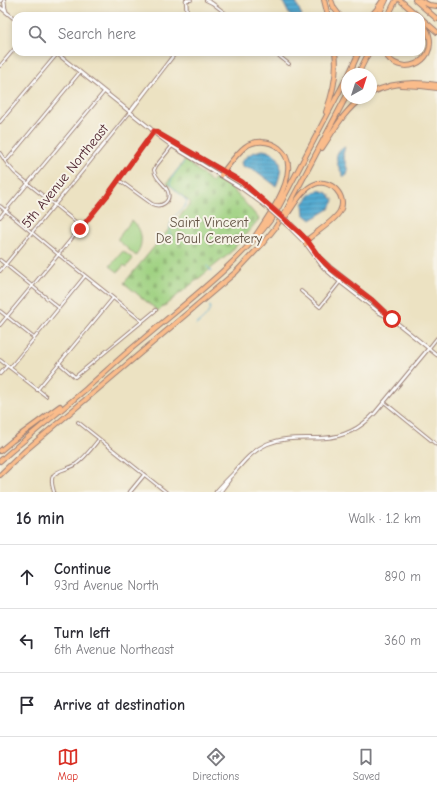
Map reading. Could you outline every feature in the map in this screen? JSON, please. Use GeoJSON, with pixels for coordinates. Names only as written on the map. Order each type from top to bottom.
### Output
{"type":"FeatureCollection","features":[{"type":"Feature","properties":{"kind":"highway"},"geometry":{"type":"LineString","coordinates":[[324,0],[327,12]]}},
{"type":"Feature","properties":{"kind":"highway"},"geometry":{"type":"LineString","coordinates":[[332,0],[334,8],[337,12]]}},
{"type":"Feature","properties":{"kind":"highway"},"geometry":{"type":"LineString","coordinates":[[374,12],[383,0]]}},
{"type":"Feature","properties":{"kind":"highway"},"geometry":{"type":"LineString","coordinates":[[380,12],[386,0]]}},
{"type":"Feature","properties":{"kind":"highway"},"geometry":{"type":"LineString","coordinates":[[391,12],[396,0]]}},
{"type":"Feature","properties":{"kind":"highway"},"geometry":{"type":"LineString","coordinates":[[400,0],[414,12]]}},
{"type":"Feature","properties":{"kind":"highway"},"geometry":{"type":"LineString","coordinates":[[415,0],[437,19]]}},
{"type":"Feature","properties":{"kind":"highway"},"geometry":{"type":"LineString","coordinates":[[419,0],[430,5],[437,6]]}},
{"type":"Feature","properties":{"kind":"highway"},"geometry":{"type":"LineString","coordinates":[[425,22],[437,32]]}},
{"type":"Feature","properties":{"kind":"highway"},"geometry":{"type":"LineString","coordinates":[[425,28],[428,33],[430,42],[428,52],[425,56]]}},
{"type":"Feature","properties":{"kind":"highway"},"geometry":{"type":"LineString","coordinates":[[308,151],[328,108],[335,73],[335,56]]}},
{"type":"Feature","properties":{"kind":"highway"},"geometry":{"type":"LineString","coordinates":[[352,68],[357,56]]}},
{"type":"Feature","properties":{"kind":"highway"},"geometry":{"type":"LineString","coordinates":[[361,68],[367,56]]}},
{"type":"Feature","properties":{"kind":"highway"},"geometry":{"type":"LineString","coordinates":[[387,56],[393,62],[401,66],[411,66],[421,61],[425,56]]}},
{"type":"Feature","properties":{"kind":"highway"},"geometry":{"type":"LineString","coordinates":[[377,90],[393,84],[437,87]]}},
{"type":"Feature","properties":{"kind":"highway"},"geometry":{"type":"LineString","coordinates":[[0,461],[229,266],[244,251],[275,214],[341,88]]}},
{"type":"Feature","properties":{"kind":"highway"},"geometry":{"type":"LineString","coordinates":[[275,228],[308,171],[342,104]]}},
{"type":"Feature","properties":{"kind":"highway"},"geometry":{"type":"LineString","coordinates":[[308,171],[343,116],[355,104]]}},
{"type":"Feature","properties":{"kind":"highway"},"geometry":{"type":"LineString","coordinates":[[222,174],[245,147],[256,142],[270,143],[277,146],[284,154],[288,163],[284,187],[268,218],[244,251]]}},
{"type":"Feature","properties":{"kind":"highway"},"geometry":{"type":"LineString","coordinates":[[1,474],[26,450],[236,272],[285,218],[309,187],[315,184],[326,183],[332,186],[341,196],[342,206],[338,214],[306,242]]}},
{"type":"Feature","properties":{"kind":"highway"},"geometry":{"type":"LineString","coordinates":[[0,451],[85,389]]}},
{"type":"Feature","properties":{"kind":"highway"},"geometry":{"type":"LineString","coordinates":[[72,400],[78,406]]}},
{"type":"Feature","properties":{"kind":"street"},"geometry":{"type":"LineString","coordinates":[[4,0],[5,8],[8,13]]}},
{"type":"Feature","properties":{"kind":"street"},"geometry":{"type":"LineString","coordinates":[[187,12],[186,0],[191,0]]}},
{"type":"Feature","properties":{"kind":"street"},"geometry":{"type":"LineString","coordinates":[[206,0],[212,2],[224,12]]}},
{"type":"Feature","properties":{"kind":"street"},"geometry":{"type":"LineString","coordinates":[[0,7],[12,16]]}},
{"type":"Feature","properties":{"kind":"street"},"geometry":{"type":"LineString","coordinates":[[0,66],[12,52]]}},
{"type":"Feature","properties":{"kind":"street"},"geometry":{"type":"LineString","coordinates":[[0,122],[54,56]]}},
{"type":"Feature","properties":{"kind":"street"},"geometry":{"type":"LineString","coordinates":[[60,56],[154,131],[222,174]]}},
{"type":"Feature","properties":{"kind":"street"},"geometry":{"type":"LineString","coordinates":[[130,112],[173,56]]}},
{"type":"Feature","properties":{"kind":"street"},"geometry":{"type":"LineString","coordinates":[[279,56],[289,64]]}},
{"type":"Feature","properties":{"kind":"street"},"geometry":{"type":"LineString","coordinates":[[5,161],[80,72]]}},
{"type":"Feature","properties":{"kind":"street"},"geometry":{"type":"LineString","coordinates":[[0,217],[104,92]]}},
{"type":"Feature","properties":{"kind":"street","name":"5th Avenue Northeast"},"geometry":{"type":"LineString","coordinates":[[0,271],[130,112]]}},
{"type":"Feature","properties":{"kind":"street"},"geometry":{"type":"LineString","coordinates":[[154,131],[172,146],[222,174],[242,182],[290,226],[325,263],[372,300],[392,319],[437,355]]}},
{"type":"Feature","properties":{"kind":"street"},"geometry":{"type":"LineString","coordinates":[[0,326],[107,196],[154,131]]}},
{"type":"Feature","properties":{"kind":"street"},"geometry":{"type":"LineString","coordinates":[[119,180],[152,204],[157,206],[162,205],[168,199],[168,194],[166,189],[156,178],[154,170],[172,146]]}},
{"type":"Feature","properties":{"kind":"street"},"geometry":{"type":"LineString","coordinates":[[0,154],[11,169],[82,227]]}},
{"type":"Feature","properties":{"kind":"street"},"geometry":{"type":"LineString","coordinates":[[0,206],[142,321]]}},
{"type":"Feature","properties":{"kind":"street"},"geometry":{"type":"LineString","coordinates":[[306,242],[323,267],[380,313],[392,319]]}},
{"type":"Feature","properties":{"kind":"street"},"geometry":{"type":"LineString","coordinates":[[0,260],[59,308]]}},
{"type":"Feature","properties":{"kind":"street"},"geometry":{"type":"LineString","coordinates":[[10,368],[86,276]]}},
{"type":"Feature","properties":{"kind":"street"},"geometry":{"type":"LineString","coordinates":[[301,291],[320,307],[343,278]]}},
{"type":"Feature","properties":{"kind":"street"},"geometry":{"type":"LineString","coordinates":[[37,390],[113,298]]}},
{"type":"Feature","properties":{"kind":"street"},"geometry":{"type":"LineString","coordinates":[[59,363],[75,377],[156,310]]}},
{"type":"Feature","properties":{"kind":"street"},"geometry":{"type":"LineString","coordinates":[[0,311],[34,338]]}},
{"type":"Feature","properties":{"kind":"street"},"geometry":{"type":"LineString","coordinates":[[216,492],[250,455],[259,448],[288,438],[336,437],[361,426],[370,419],[437,338]]}},
{"type":"Feature","properties":{"kind":"street"},"geometry":{"type":"LineString","coordinates":[[0,360],[46,396]]}},
{"type":"Feature","properties":{"kind":"street"},"geometry":{"type":"LineString","coordinates":[[0,374],[7,366]]}},
{"type":"Feature","properties":{"kind":"street"},"geometry":{"type":"LineString","coordinates":[[384,402],[437,445]]}},
{"type":"Feature","properties":{"kind":"street"},"geometry":{"type":"LineString","coordinates":[[78,422],[166,492]]}},
{"type":"Feature","properties":{"kind":"street"},"geometry":{"type":"LineString","coordinates":[[54,492],[52,481],[54,475],[79,463],[99,439]]}},
{"type":"Feature","properties":{"kind":"street"},"geometry":{"type":"LineString","coordinates":[[220,492],[232,474]]}},
{"type":"Feature","properties":{"kind":"street"},"geometry":{"type":"LineString","coordinates":[[130,492],[144,475]]}},
{"type":"Feature","properties":{"kind":"green space","name":"Saint Vincent De Paul Cemetery"},"geometry":{"type":"Polygon","coordinates":[[[185,160],[212,182],[216,178],[223,182],[259,219],[229,254],[158,311],[124,283],[191,203],[167,183],[185,160]]]}},
{"type":"Feature","properties":{"kind":"green space"},"geometry":{"type":"Polygon","coordinates":[[[132,220],[136,224],[141,237],[139,251],[136,256],[118,240],[132,220]]]}},
{"type":"Feature","properties":{"kind":"green space"},"geometry":{"type":"Polygon","coordinates":[[[123,251],[133,259],[126,267],[124,265],[118,272],[110,266],[123,251]]]}},
{"type":"Feature","properties":{"kind":"water"},"geometry":{"type":"Polygon","coordinates":[[[282,0],[295,0],[300,12],[288,12],[282,0]]]}},
{"type":"Feature","properties":{"kind":"water"},"geometry":{"type":"Polygon","coordinates":[[[345,146],[343,155],[348,171],[347,175],[344,177],[338,164],[337,156],[340,149],[345,146]]]}},
{"type":"Feature","properties":{"kind":"water"},"geometry":{"type":"Polygon","coordinates":[[[263,150],[275,155],[280,163],[280,174],[276,186],[256,171],[242,166],[241,162],[249,155],[263,150]]]}},
{"type":"Feature","properties":{"kind":"water"},"geometry":{"type":"Polygon","coordinates":[[[319,190],[328,193],[334,201],[329,209],[311,220],[304,214],[303,204],[310,195],[319,190]]]}},
{"type":"Feature","properties":{"kind":"waterway"},"geometry":{"type":"LineString","coordinates":[[172,240],[170,232],[172,221],[185,206],[187,201],[171,186],[170,183],[173,176],[184,162]]}},
{"type":"Feature","properties":{"kind":"waterway"},"geometry":{"type":"LineString","coordinates":[[207,266],[211,271]]}},
{"type":"Feature","properties":{"kind":"waterway"},"geometry":{"type":"LineString","coordinates":[[196,325],[207,315],[210,306]]}},
{"type":"Feature","properties":{"kind":"route"},"geometry":{"type":"LineString","coordinates":[[80,229],[107,196],[154,131],[242,182],[300,233],[330,268],[372,300],[392,319]]}}]}
